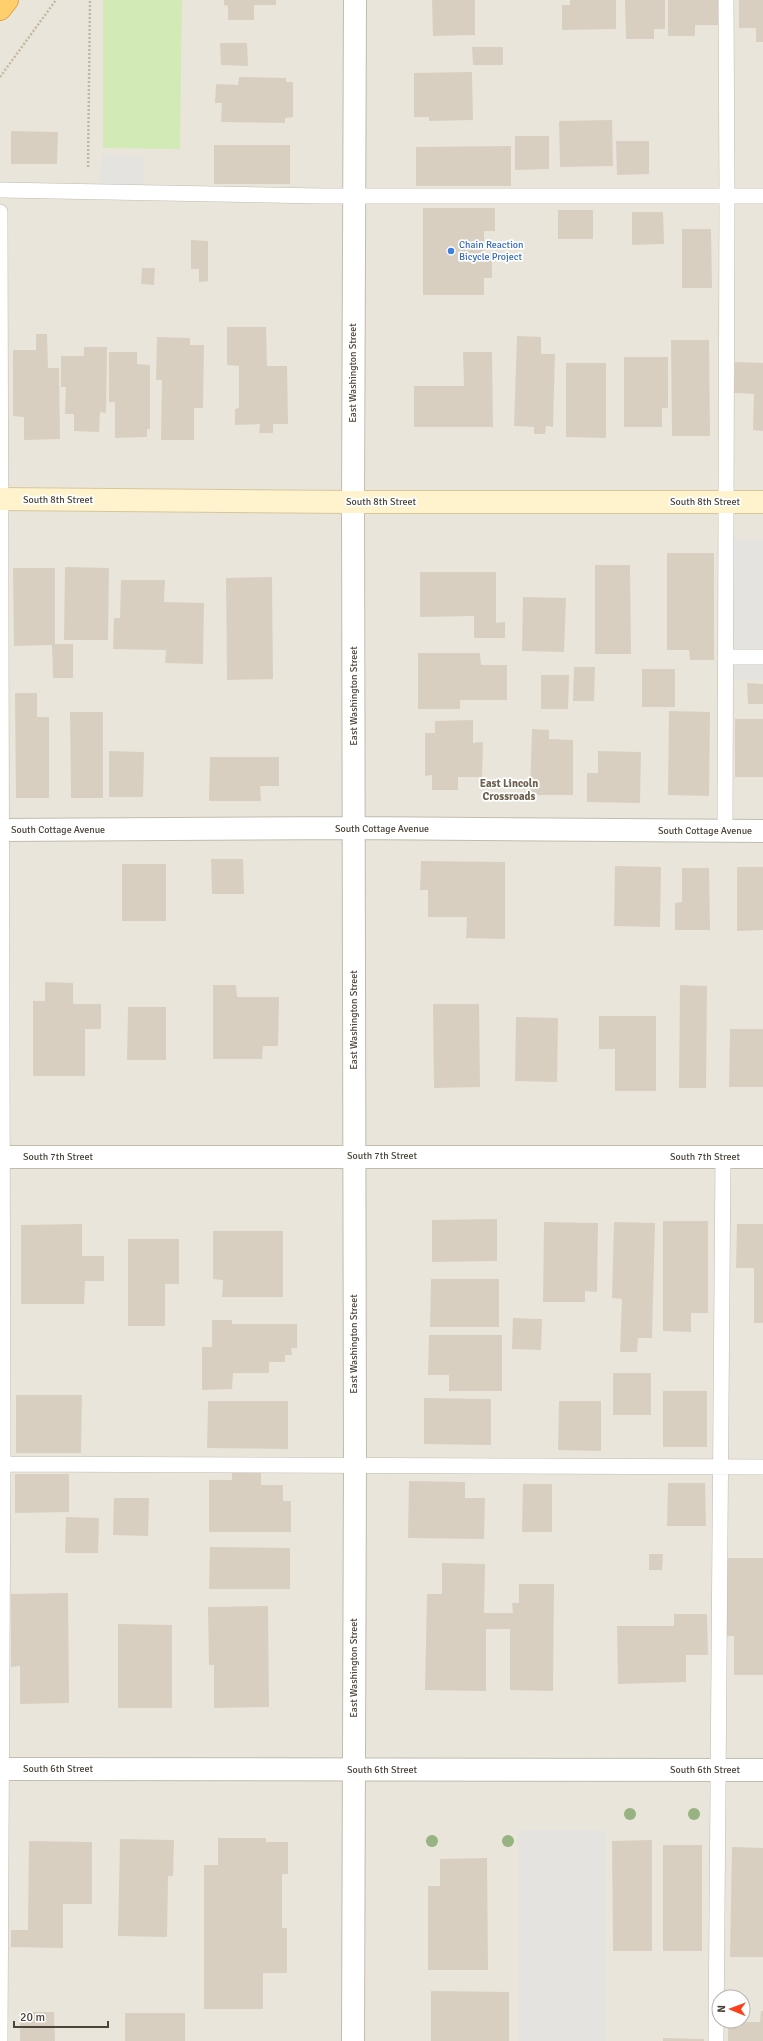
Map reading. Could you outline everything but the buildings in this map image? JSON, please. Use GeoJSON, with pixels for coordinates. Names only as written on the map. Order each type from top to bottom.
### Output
{"type":"FeatureCollection","features":[{"type":"Feature","properties":{"kind":"highway"},"geometry":{"type":"LineString","coordinates":[[0,10],[7,0]]}},
{"type":"Feature","properties":{"kind":"main road","name":"South 8th Street"},"geometry":{"type":"LineString","coordinates":[[1,499],[353,502],[763,502]]}},
{"type":"Feature","properties":{"kind":"street","name":"East Washington Street"},"geometry":{"type":"LineString","coordinates":[[353,2041],[355,1465],[353,502],[355,0]]}},
{"type":"Feature","properties":{"kind":"street","name":"South Cottage Avenue"},"geometry":{"type":"LineString","coordinates":[[1,830],[354,828],[763,831]]}},
{"type":"Feature","properties":{"kind":"street","name":"South 7th Street"},"geometry":{"type":"LineString","coordinates":[[1,1157],[763,1157]]}},
{"type":"Feature","properties":{"kind":"street","name":"South 6th Street"},"geometry":{"type":"LineString","coordinates":[[0,1769],[763,1770]]}},
{"type":"Feature","properties":{"kind":"lane"},"geometry":{"type":"LineString","coordinates":[[725,831],[727,196],[726,0]]}},
{"type":"Feature","properties":{"kind":"lane"},"geometry":{"type":"LineString","coordinates":[[0,190],[354,195],[763,196]]}},
{"type":"Feature","properties":{"kind":"lane"},"geometry":{"type":"LineString","coordinates":[[0,212],[0,2041]]}},
{"type":"Feature","properties":{"kind":"lane"},"geometry":{"type":"LineString","coordinates":[[725,657],[763,657]]}},
{"type":"Feature","properties":{"kind":"lane"},"geometry":{"type":"LineString","coordinates":[[716,2041],[723,1157]]}},
{"type":"Feature","properties":{"kind":"lane"},"geometry":{"type":"LineString","coordinates":[[1,1464],[763,1467]]}},
{"type":"Feature","properties":{"kind":"path"},"geometry":{"type":"LineString","coordinates":[[0,77],[56,0]]}},
{"type":"Feature","properties":{"kind":"path"},"geometry":{"type":"LineString","coordinates":[[88,192],[90,0]]}},
{"type":"Feature","properties":{"kind":"shaded area"},"geometry":{"type":"Polygon","coordinates":[[[13,0],[763,0],[763,2041],[0,2041],[0,18],[13,0]]]}},
{"type":"Feature","properties":{"kind":"shaded area"},"geometry":{"type":"Polygon","coordinates":[[[102,154],[144,157],[143,189],[100,186],[102,154]]]}},
{"type":"Feature","properties":{"kind":"shaded area"},"geometry":{"type":"Polygon","coordinates":[[[732,539],[763,539],[763,679],[732,679],[732,539]]]}},
{"type":"Feature","properties":{"kind":"shaded area"},"geometry":{"type":"Polygon","coordinates":[[[518,1830],[605,1830],[605,2041],[518,2041],[518,1830]]]}},
{"type":"Feature","properties":{"kind":"green space"},"geometry":{"type":"Polygon","coordinates":[[[103,0],[182,0],[180,149],[103,148],[103,0]]]}},
{"type":"Feature","properties":{"kind":"place","name":"Chain Reaction Bicycle Project"},"geometry":{"type":"Point","coordinates":[451,251]}},
{"type":"Feature","properties":{"kind":"district","name":"East Lincoln Crossroads"},"geometry":{"type":"Point","coordinates":[509,789]}}]}
